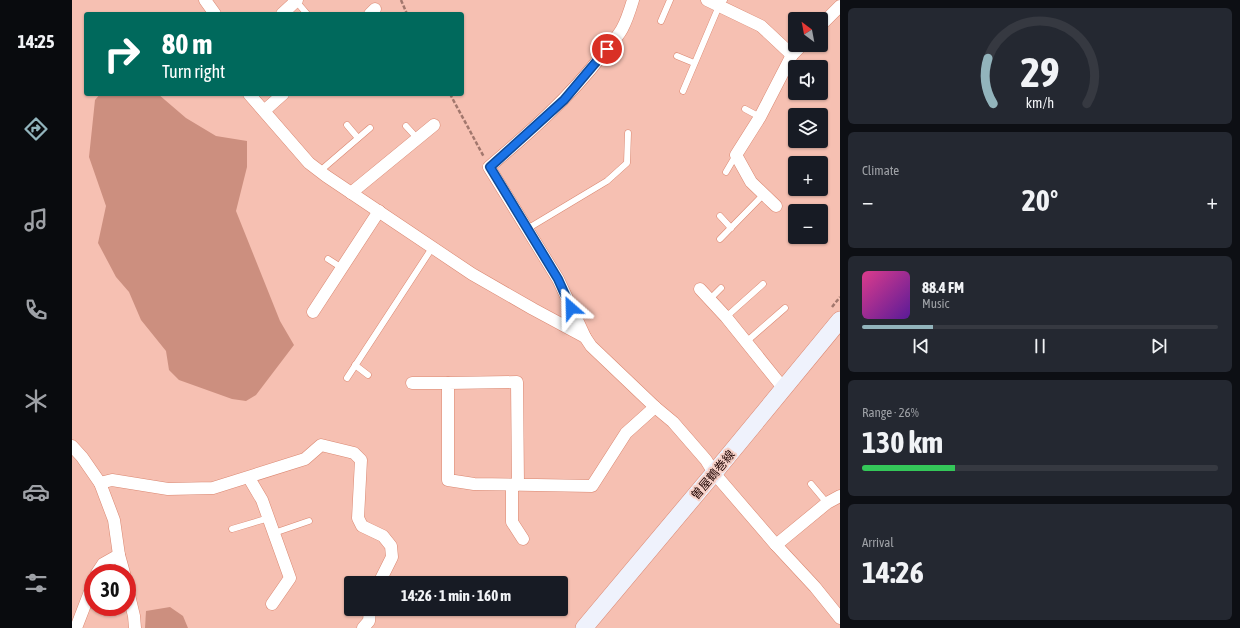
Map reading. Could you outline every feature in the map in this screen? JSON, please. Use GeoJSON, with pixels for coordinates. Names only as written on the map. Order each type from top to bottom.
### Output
{"type":"FeatureCollection","features":[{"type":"Feature","properties":{"kind":"main road","name":"曽屋鶴巻線"},"geometry":{"type":"LineString","coordinates":[[584,628],[784,390],[840,320]]}},
{"type":"Feature","properties":{"kind":"street"},"geometry":{"type":"LineString","coordinates":[[205,0],[213,12]]}},
{"type":"Feature","properties":{"kind":"street"},"geometry":{"type":"LineString","coordinates":[[633,0],[622,30],[588,73],[564,100],[490,167],[558,279],[585,337],[591,346],[673,422],[706,460],[714,473],[776,545],[815,587],[840,618]]}},
{"type":"Feature","properties":{"kind":"street"},"geometry":{"type":"LineString","coordinates":[[707,0],[721,3],[761,26],[792,55]]}},
{"type":"Feature","properties":{"kind":"street"},"geometry":{"type":"LineString","coordinates":[[284,12],[296,1]]}},
{"type":"Feature","properties":{"kind":"street"},"geometry":{"type":"LineString","coordinates":[[828,18],[840,6]]}},
{"type":"Feature","properties":{"kind":"street"},"geometry":{"type":"LineString","coordinates":[[776,206],[751,182],[736,155],[760,117],[792,55],[795,52]]}},
{"type":"Feature","properties":{"kind":"street"},"geometry":{"type":"LineString","coordinates":[[251,96],[308,162],[320,171],[472,274],[585,337]]}},
{"type":"Feature","properties":{"kind":"street"},"geometry":{"type":"LineString","coordinates":[[264,111],[281,96]]}},
{"type":"Feature","properties":{"kind":"street"},"geometry":{"type":"LineString","coordinates":[[351,193],[434,125]]}},
{"type":"Feature","properties":{"kind":"street"},"geometry":{"type":"LineString","coordinates":[[312,312],[379,211]]}},
{"type":"Feature","properties":{"kind":"street"},"geometry":{"type":"LineString","coordinates":[[700,289],[726,317],[784,390]]}},
{"type":"Feature","properties":{"kind":"street"},"geometry":{"type":"LineString","coordinates":[[412,384],[517,382],[515,485],[512,522],[523,539]]}},
{"type":"Feature","properties":{"kind":"street"},"geometry":{"type":"LineString","coordinates":[[448,383],[448,480],[474,484],[592,486],[626,433],[656,407]]}},
{"type":"Feature","properties":{"kind":"street"},"geometry":{"type":"LineString","coordinates":[[100,483],[112,480],[168,489],[213,488],[249,478],[305,459],[321,445],[354,453],[361,460],[358,518],[362,526],[383,536],[391,546],[392,557],[382,576]]}},
{"type":"Feature","properties":{"kind":"street"},"geometry":{"type":"LineString","coordinates":[[72,446],[82,457],[100,483],[114,520],[122,564]]}},
{"type":"Feature","properties":{"kind":"street"},"geometry":{"type":"LineString","coordinates":[[249,478],[262,500],[290,578],[272,604]]}},
{"type":"Feature","properties":{"kind":"street"},"geometry":{"type":"LineString","coordinates":[[776,545],[827,502],[840,496]]}},
{"type":"Feature","properties":{"kind":"street"},"geometry":{"type":"LineString","coordinates":[[103,564],[119,555]]}},
{"type":"Feature","properties":{"kind":"street"},"geometry":{"type":"LineString","coordinates":[[76,628],[84,607]]}},
{"type":"Feature","properties":{"kind":"street"},"geometry":{"type":"LineString","coordinates":[[134,616],[135,628]]}},
{"type":"Feature","properties":{"kind":"street"},"geometry":{"type":"LineString","coordinates":[[363,628],[368,621],[369,616]]}},
{"type":"Feature","properties":{"kind":"lane"},"geometry":{"type":"LineString","coordinates":[[661,21],[670,0]]}},
{"type":"Feature","properties":{"kind":"lane"},"geometry":{"type":"LineString","coordinates":[[296,1],[305,12]]}},
{"type":"Feature","properties":{"kind":"lane"},"geometry":{"type":"LineString","coordinates":[[683,91],[721,3]]}},
{"type":"Feature","properties":{"kind":"lane"},"geometry":{"type":"LineString","coordinates":[[677,56],[694,63]]}},
{"type":"Feature","properties":{"kind":"lane"},"geometry":{"type":"LineString","coordinates":[[745,109],[760,117]]}},
{"type":"Feature","properties":{"kind":"lane"},"geometry":{"type":"LineString","coordinates":[[348,125],[358,138]]}},
{"type":"Feature","properties":{"kind":"lane"},"geometry":{"type":"LineString","coordinates":[[406,126],[417,138]]}},
{"type":"Feature","properties":{"kind":"lane"},"geometry":{"type":"LineString","coordinates":[[320,171],[370,128]]}},
{"type":"Feature","properties":{"kind":"lane"},"geometry":{"type":"LineString","coordinates":[[527,229],[607,181],[627,163],[628,133]]}},
{"type":"Feature","properties":{"kind":"lane"},"geometry":{"type":"LineString","coordinates":[[726,172],[736,155]]}},
{"type":"Feature","properties":{"kind":"lane"},"geometry":{"type":"LineString","coordinates":[[720,240],[764,194]]}},
{"type":"Feature","properties":{"kind":"lane"},"geometry":{"type":"LineString","coordinates":[[720,216],[731,228]]}},
{"type":"Feature","properties":{"kind":"lane"},"geometry":{"type":"LineString","coordinates":[[347,378],[432,248]]}},
{"type":"Feature","properties":{"kind":"lane"},"geometry":{"type":"LineString","coordinates":[[328,259],[342,268]]}},
{"type":"Feature","properties":{"kind":"lane"},"geometry":{"type":"LineString","coordinates":[[726,317],[763,284]]}},
{"type":"Feature","properties":{"kind":"lane"},"geometry":{"type":"LineString","coordinates":[[710,299],[721,288]]}},
{"type":"Feature","properties":{"kind":"lane"},"geometry":{"type":"LineString","coordinates":[[746,342],[785,308]]}},
{"type":"Feature","properties":{"kind":"lane"},"geometry":{"type":"LineString","coordinates":[[355,365],[368,375]]}},
{"type":"Feature","properties":{"kind":"lane"},"geometry":{"type":"LineString","coordinates":[[811,484],[827,502]]}},
{"type":"Feature","properties":{"kind":"lane"},"geometry":{"type":"LineString","coordinates":[[232,529],[269,518]]}},
{"type":"Feature","properties":{"kind":"lane"},"geometry":{"type":"LineString","coordinates":[[274,533],[309,521]]}},
{"type":"Feature","properties":{"kind":"path"},"geometry":{"type":"LineString","coordinates":[[401,0],[406,12]]}},
{"type":"Feature","properties":{"kind":"path"},"geometry":{"type":"LineString","coordinates":[[451,96],[490,167]]}},
{"type":"Feature","properties":{"kind":"shaded area"},"geometry":{"type":"Polygon","coordinates":[[[98,96],[160,96],[186,118],[216,136],[247,141],[247,167],[236,211],[280,321],[294,345],[256,395],[246,401],[232,399],[179,380],[169,370],[166,351],[141,320],[129,292],[116,277],[98,243],[106,206],[89,157],[95,100],[98,96]]]}},
{"type":"Feature","properties":{"kind":"shaded area"},"geometry":{"type":"Polygon","coordinates":[[[170,607],[183,616],[188,628],[145,628],[146,611],[170,607]]]}},
{"type":"Feature","properties":{"kind":"route"},"geometry":{"type":"LineString","coordinates":[[571,308],[558,279],[490,167],[564,100],[607,49]]}}]}
